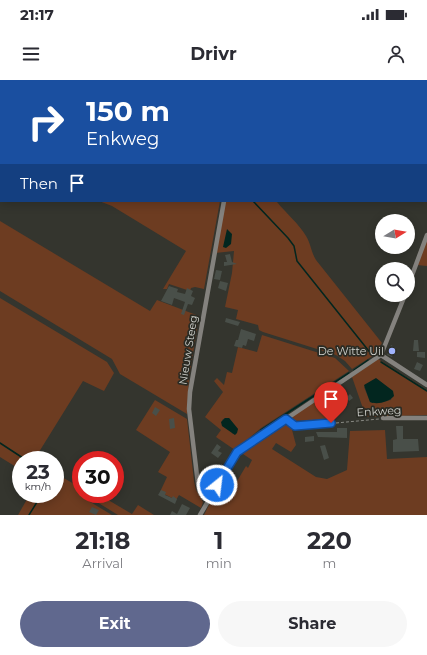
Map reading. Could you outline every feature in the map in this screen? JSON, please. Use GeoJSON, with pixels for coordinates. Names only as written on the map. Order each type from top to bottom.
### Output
{"type":"FeatureCollection","features":[{"type":"Feature","properties":{"kind":"street","name":"Nieuw Steeg"},"geometry":{"type":"LineString","coordinates":[[210,498],[203,494],[198,484],[189,409],[199,336],[224,202]]}},
{"type":"Feature","properties":{"kind":"street"},"geometry":{"type":"LineString","coordinates":[[415,267],[427,235]]}},
{"type":"Feature","properties":{"kind":"street"},"geometry":{"type":"LineString","coordinates":[[200,515],[237,452],[381,355],[402,302]]}},
{"type":"Feature","properties":{"kind":"street"},"geometry":{"type":"LineString","coordinates":[[381,355],[427,385]]}},
{"type":"Feature","properties":{"kind":"street","name":"Enkweg"},"geometry":{"type":"LineString","coordinates":[[383,418],[427,418]]}},
{"type":"Feature","properties":{"kind":"street"},"geometry":{"type":"LineString","coordinates":[[286,419],[295,426],[331,423]]}},
{"type":"Feature","properties":{"kind":"path","name":"Enkweg"},"geometry":{"type":"LineString","coordinates":[[331,423],[383,418]]}},
{"type":"Feature","properties":{"kind":"shaded area"},"geometry":{"type":"Polygon","coordinates":[[[102,202],[220,202],[204,289],[195,287],[191,288],[190,291],[169,284],[167,289],[163,289],[186,251],[112,206],[102,202]]]}},
{"type":"Feature","properties":{"kind":"shaded area"},"geometry":{"type":"Polygon","coordinates":[[[225,202],[277,202],[308,239],[316,260],[382,343],[374,355],[352,369],[345,361],[336,355],[263,332],[259,330],[258,325],[236,319],[238,310],[225,307],[232,273],[234,251],[215,253],[225,202]]]}},
{"type":"Feature","properties":{"kind":"shaded area"},"geometry":{"type":"Polygon","coordinates":[[[0,221],[150,311],[157,300],[199,316],[189,378],[187,414],[120,374],[112,359],[0,291],[0,221]]]}},
{"type":"Feature","properties":{"kind":"shaded area"},"geometry":{"type":"Polygon","coordinates":[[[427,239],[427,266],[417,265],[427,239]]]}},
{"type":"Feature","properties":{"kind":"shaded area"},"geometry":{"type":"Polygon","coordinates":[[[0,298],[107,362],[114,373],[104,391],[83,381],[40,451],[12,451],[12,464],[0,457],[0,298]]]}},
{"type":"Feature","properties":{"kind":"shaded area"},"geometry":{"type":"Polygon","coordinates":[[[262,335],[335,358],[349,371],[261,428],[235,450],[216,437],[221,430],[205,417],[223,392],[214,381],[217,378],[224,385],[227,372],[232,373],[238,347],[257,352],[262,335]],[[229,418],[222,420],[233,434],[238,429],[229,418]]]}},
{"type":"Feature","properties":{"kind":"shaded area"},"geometry":{"type":"Polygon","coordinates":[[[378,359],[427,390],[427,415],[366,417],[352,377],[378,359]],[[377,379],[364,387],[370,402],[373,403],[391,400],[393,391],[377,379]]]}},
{"type":"Feature","properties":{"kind":"shaded area"},"geometry":{"type":"Polygon","coordinates":[[[331,391],[334,419],[292,421],[291,417],[331,391]]]}},
{"type":"Feature","properties":{"kind":"shaded area"},"geometry":{"type":"Polygon","coordinates":[[[155,400],[187,419],[194,481],[196,490],[203,502],[201,508],[179,495],[176,500],[160,492],[167,477],[158,472],[170,452],[136,430],[155,400]]]}},
{"type":"Feature","properties":{"kind":"shaded area"},"geometry":{"type":"Polygon","coordinates":[[[282,423],[291,426],[296,445],[291,452],[276,443],[272,449],[316,477],[327,479],[347,470],[350,431],[385,430],[387,459],[427,457],[427,515],[204,515],[221,481],[233,488],[246,466],[248,468],[252,460],[240,452],[282,423]]]}},
{"type":"Feature","properties":{"kind":"shaded area"},"geometry":{"type":"Polygon","coordinates":[[[64,478],[72,483],[72,503],[92,503],[112,515],[18,515],[25,503],[64,503],[64,478]]]}},
{"type":"Feature","properties":{"kind":"shaded area"},"geometry":{"type":"Polygon","coordinates":[[[99,503],[113,503],[132,514],[138,505],[154,515],[118,515],[99,503]]]}},
{"type":"Feature","properties":{"kind":"water"},"geometry":{"type":"Polygon","coordinates":[[[227,229],[232,234],[231,244],[226,248],[223,247],[227,229]]]}},
{"type":"Feature","properties":{"kind":"water"},"geometry":{"type":"Polygon","coordinates":[[[376,378],[393,391],[394,396],[392,398],[379,403],[370,402],[364,385],[376,378]]]}},
{"type":"Feature","properties":{"kind":"water"},"geometry":{"type":"Polygon","coordinates":[[[225,418],[229,418],[238,429],[235,435],[222,426],[221,422],[225,418]]]}},
{"type":"Feature","properties":{"kind":"building"},"geometry":{"type":"Polygon","coordinates":[[[230,254],[232,262],[237,264],[224,266],[224,262],[227,262],[225,255],[230,254]]]}},
{"type":"Feature","properties":{"kind":"building"},"geometry":{"type":"Polygon","coordinates":[[[216,270],[222,271],[220,280],[214,279],[216,270]]]}},
{"type":"Feature","properties":{"kind":"building"},"geometry":{"type":"Polygon","coordinates":[[[220,281],[228,283],[226,291],[218,288],[220,281]]]}},
{"type":"Feature","properties":{"kind":"building"},"geometry":{"type":"Polygon","coordinates":[[[169,286],[178,289],[177,292],[185,294],[187,288],[193,291],[191,296],[195,298],[192,305],[188,304],[184,315],[181,314],[185,302],[174,298],[172,305],[161,301],[169,286]]]}},
{"type":"Feature","properties":{"kind":"building"},"geometry":{"type":"Polygon","coordinates":[[[226,318],[240,322],[238,326],[225,322],[226,318]]]}},
{"type":"Feature","properties":{"kind":"building"},"geometry":{"type":"Polygon","coordinates":[[[241,329],[256,334],[254,341],[248,339],[246,346],[243,345],[242,348],[234,346],[236,340],[238,340],[241,329]]]}},
{"type":"Feature","properties":{"kind":"building"},"geometry":{"type":"Polygon","coordinates":[[[414,340],[418,340],[419,351],[413,351],[414,340]]]}},
{"type":"Feature","properties":{"kind":"building","name":"De Witte Uil"},"geometry":{"type":"Polygon","coordinates":[[[391,345],[396,348],[392,357],[387,355],[391,345]]]}},
{"type":"Feature","properties":{"kind":"building"},"geometry":{"type":"Polygon","coordinates":[[[417,352],[425,352],[425,358],[417,357],[417,352]]]}},
{"type":"Feature","properties":{"kind":"building"},"geometry":{"type":"Polygon","coordinates":[[[417,362],[423,365],[420,371],[414,369],[417,362]]]}},
{"type":"Feature","properties":{"kind":"building"},"geometry":{"type":"Polygon","coordinates":[[[344,389],[348,396],[350,394],[353,398],[349,401],[346,397],[340,398],[337,394],[344,389]]]}},
{"type":"Feature","properties":{"kind":"building"},"geometry":{"type":"Polygon","coordinates":[[[155,407],[160,410],[156,416],[152,413],[155,407]]]}},
{"type":"Feature","properties":{"kind":"building"},"geometry":{"type":"Polygon","coordinates":[[[174,418],[175,428],[170,429],[169,419],[174,418]]]}},
{"type":"Feature","properties":{"kind":"building"},"geometry":{"type":"Polygon","coordinates":[[[396,426],[403,426],[403,439],[418,439],[419,451],[393,452],[393,440],[397,439],[396,426]]]}},
{"type":"Feature","properties":{"kind":"building"},"geometry":{"type":"Polygon","coordinates":[[[337,428],[347,428],[347,438],[318,437],[316,432],[337,432],[337,428]]]}},
{"type":"Feature","properties":{"kind":"building"},"geometry":{"type":"Polygon","coordinates":[[[314,436],[314,441],[305,442],[305,437],[314,436]]]}},
{"type":"Feature","properties":{"kind":"building"},"geometry":{"type":"Polygon","coordinates":[[[217,444],[221,447],[218,451],[222,453],[218,458],[211,453],[217,444]]]}},
{"type":"Feature","properties":{"kind":"building"},"geometry":{"type":"Polygon","coordinates":[[[325,445],[329,458],[324,460],[320,446],[325,445]]]}},
{"type":"Feature","properties":{"kind":"building"},"geometry":{"type":"Polygon","coordinates":[[[161,490],[166,492],[165,495],[172,498],[173,496],[177,499],[175,504],[158,495],[161,490]]]}},
{"type":"Feature","properties":{"kind":"building"},"geometry":{"type":"Polygon","coordinates":[[[182,504],[190,508],[186,515],[170,515],[172,511],[177,514],[182,504]]]}},
{"type":"Feature","properties":{"kind":"building"},"geometry":{"type":"Polygon","coordinates":[[[92,507],[99,510],[96,515],[89,512],[92,507]]]}},
{"type":"Feature","properties":{"kind":"waterway"},"geometry":{"type":"LineString","coordinates":[[254,202],[288,238],[294,246],[297,261],[372,355]]}},
{"type":"Feature","properties":{"kind":"waterway"},"geometry":{"type":"LineString","coordinates":[[354,370],[368,360]]}},
{"type":"Feature","properties":{"kind":"waterway"},"geometry":{"type":"LineString","coordinates":[[381,362],[427,391]]}},
{"type":"Feature","properties":{"kind":"waterway"},"geometry":{"type":"LineString","coordinates":[[261,430],[349,373]]}},
{"type":"Feature","properties":{"kind":"waterway"},"geometry":{"type":"LineString","coordinates":[[0,443],[12,451]]}},
{"type":"Feature","properties":{"kind":"waterway"},"geometry":{"type":"LineString","coordinates":[[29,515],[36,503]]}},
{"type":"Feature","properties":{"kind":"place","name":"De Witte Uil"},"geometry":{"type":"Point","coordinates":[392,351]}},
{"type":"Feature","properties":{"kind":"route"},"geometry":{"type":"LineString","coordinates":[[217,485],[237,452],[245,445],[286,419],[295,426],[331,423]]}}]}
